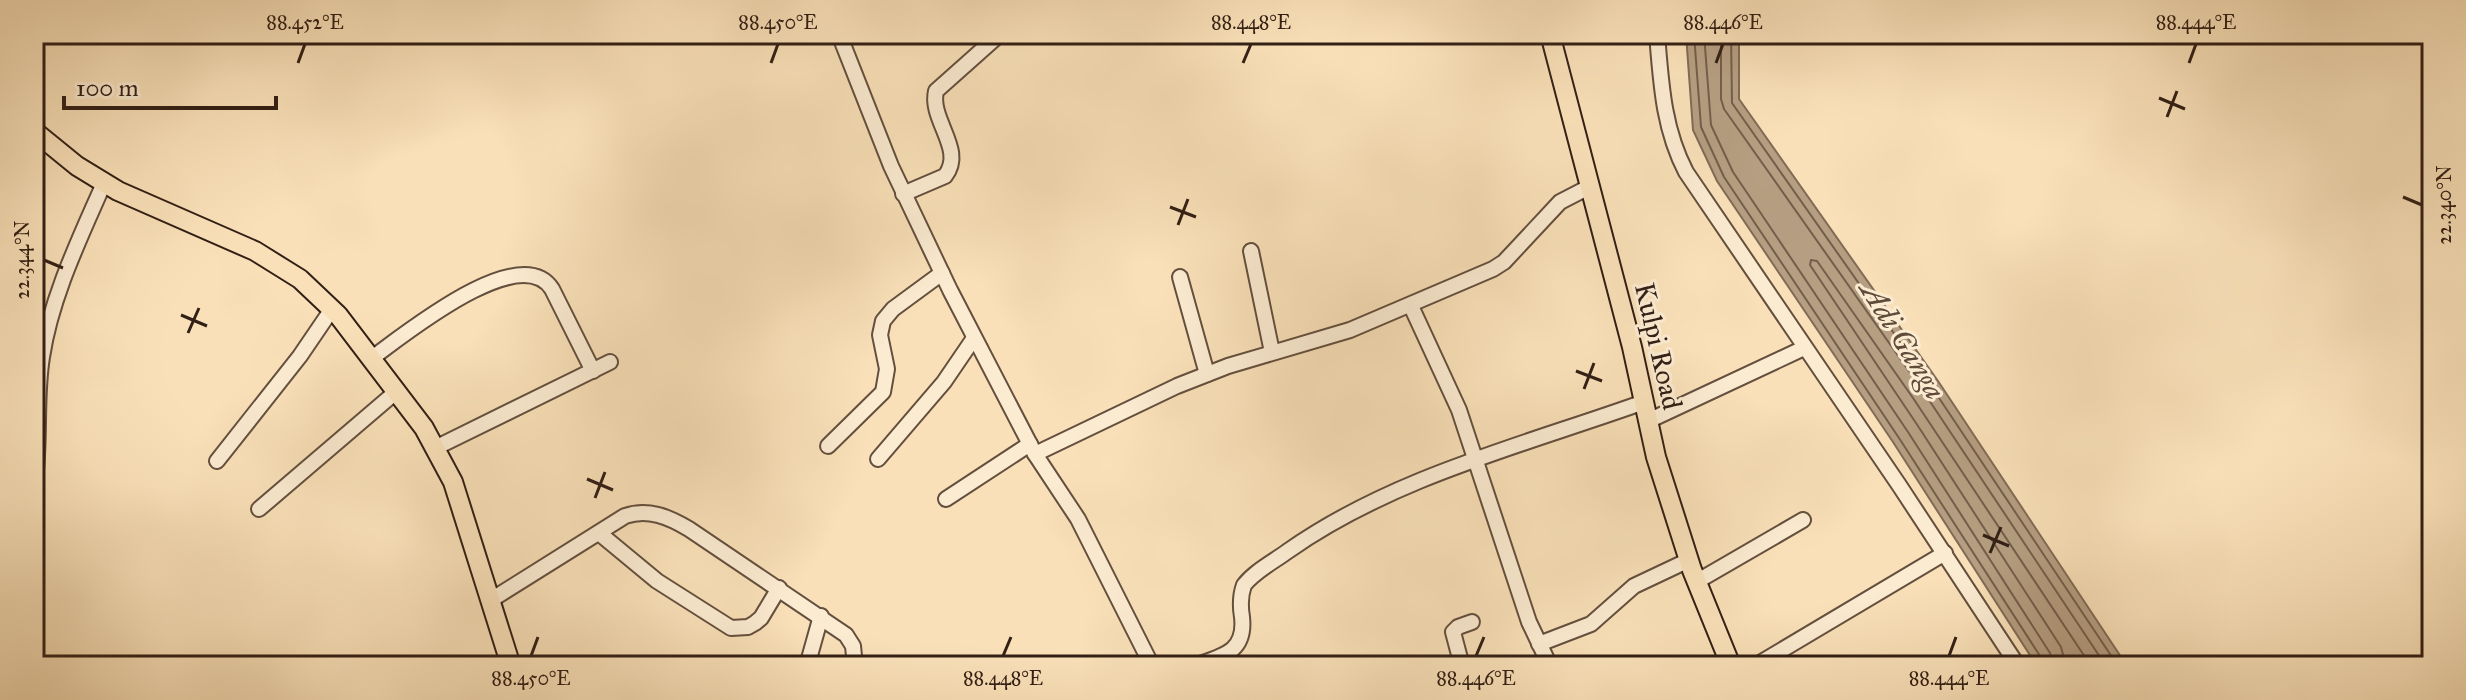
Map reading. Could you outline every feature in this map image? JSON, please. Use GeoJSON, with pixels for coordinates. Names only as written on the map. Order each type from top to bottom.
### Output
{"type":"FeatureCollection","features":[{"type":"Feature","properties":{"kind":"main road","name":"Kulpi Road"},"geometry":{"type":"LineString","coordinates":[[1550,34],[1632,347],[1656,457],[1696,582],[1731,666]]}},
{"type":"Feature","properties":{"kind":"main road"},"geometry":{"type":"LineString","coordinates":[[34,131],[77,166],[118,191],[255,251],[300,279],[332,309],[424,428],[453,482],[491,600],[505,664]]}},
{"type":"Feature","properties":{"kind":"street"},"geometry":{"type":"LineString","coordinates":[[839,34],[903,194],[974,338],[1033,449],[1078,519],[1152,666]]}},
{"type":"Feature","properties":{"kind":"street"},"geometry":{"type":"LineString","coordinates":[[903,194],[950,171],[953,163],[936,109],[936,91],[1000,34]]}},
{"type":"Feature","properties":{"kind":"street"},"geometry":{"type":"LineString","coordinates":[[1657,34],[1664,108],[1679,160],[2018,666]]}},
{"type":"Feature","properties":{"kind":"street"},"geometry":{"type":"LineString","coordinates":[[34,487],[40,430],[39,379],[45,338],[104,183]]}},
{"type":"Feature","properties":{"kind":"street"},"geometry":{"type":"LineString","coordinates":[[946,499],[1033,449],[1207,374],[1327,338],[1411,306],[1493,269],[1504,262],[1560,202],[1589,187]]}},
{"type":"Feature","properties":{"kind":"street"},"geometry":{"type":"LineString","coordinates":[[1251,251],[1272,352]]}},
{"type":"Feature","properties":{"kind":"street"},"geometry":{"type":"LineString","coordinates":[[372,358],[443,308],[501,278],[531,273],[547,282],[552,289],[593,371]]}},
{"type":"Feature","properties":{"kind":"street"},"geometry":{"type":"LineString","coordinates":[[828,446],[883,392],[887,369],[880,335],[883,321],[893,309],[942,273]]}},
{"type":"Feature","properties":{"kind":"street"},"geometry":{"type":"LineString","coordinates":[[1180,277],[1207,374]]}},
{"type":"Feature","properties":{"kind":"street"},"geometry":{"type":"LineString","coordinates":[[1411,306],[1459,410],[1529,622],[1550,666]]}},
{"type":"Feature","properties":{"kind":"street"},"geometry":{"type":"LineString","coordinates":[[217,461],[300,356],[332,309]]}},
{"type":"Feature","properties":{"kind":"street"},"geometry":{"type":"LineString","coordinates":[[878,459],[944,382],[974,338]]}},
{"type":"Feature","properties":{"kind":"street"},"geometry":{"type":"LineString","coordinates":[[1194,666],[1237,647],[1242,638],[1241,594],[1249,579],[1308,537],[1363,507],[1420,481],[1476,461],[1646,411],[1804,348]]}},
{"type":"Feature","properties":{"kind":"street"},"geometry":{"type":"LineString","coordinates":[[435,448],[610,362]]}},
{"type":"Feature","properties":{"kind":"street"},"geometry":{"type":"LineString","coordinates":[[259,509],[397,391]]}},
{"type":"Feature","properties":{"kind":"street"},"geometry":{"type":"LineString","coordinates":[[491,600],[631,514],[663,515],[821,616],[850,640],[855,653],[855,666]]}},
{"type":"Feature","properties":{"kind":"street"},"geometry":{"type":"LineString","coordinates":[[1696,582],[1803,520]]}},
{"type":"Feature","properties":{"kind":"street"},"geometry":{"type":"LineString","coordinates":[[599,533],[657,581],[731,628],[748,627],[755,623],[779,588]]}},
{"type":"Feature","properties":{"kind":"street"},"geometry":{"type":"LineString","coordinates":[[1755,666],[1945,553]]}},
{"type":"Feature","properties":{"kind":"street"},"geometry":{"type":"LineString","coordinates":[[1539,644],[1591,624],[1634,586],[1689,560]]}},
{"type":"Feature","properties":{"kind":"street"},"geometry":{"type":"LineString","coordinates":[[807,666],[821,616]]}},
{"type":"Feature","properties":{"kind":"street"},"geometry":{"type":"LineString","coordinates":[[1462,666],[1453,632],[1472,622]]}},
{"type":"Feature","properties":{"kind":"water","name":"Adi Ganga"},"geometry":{"type":"Polygon","coordinates":[[[1686,34],[1739,34],[1739,99],[1938,381],[2127,666],[2037,666],[1893,442],[1717,181],[1693,130],[1686,34]]]}}]}
